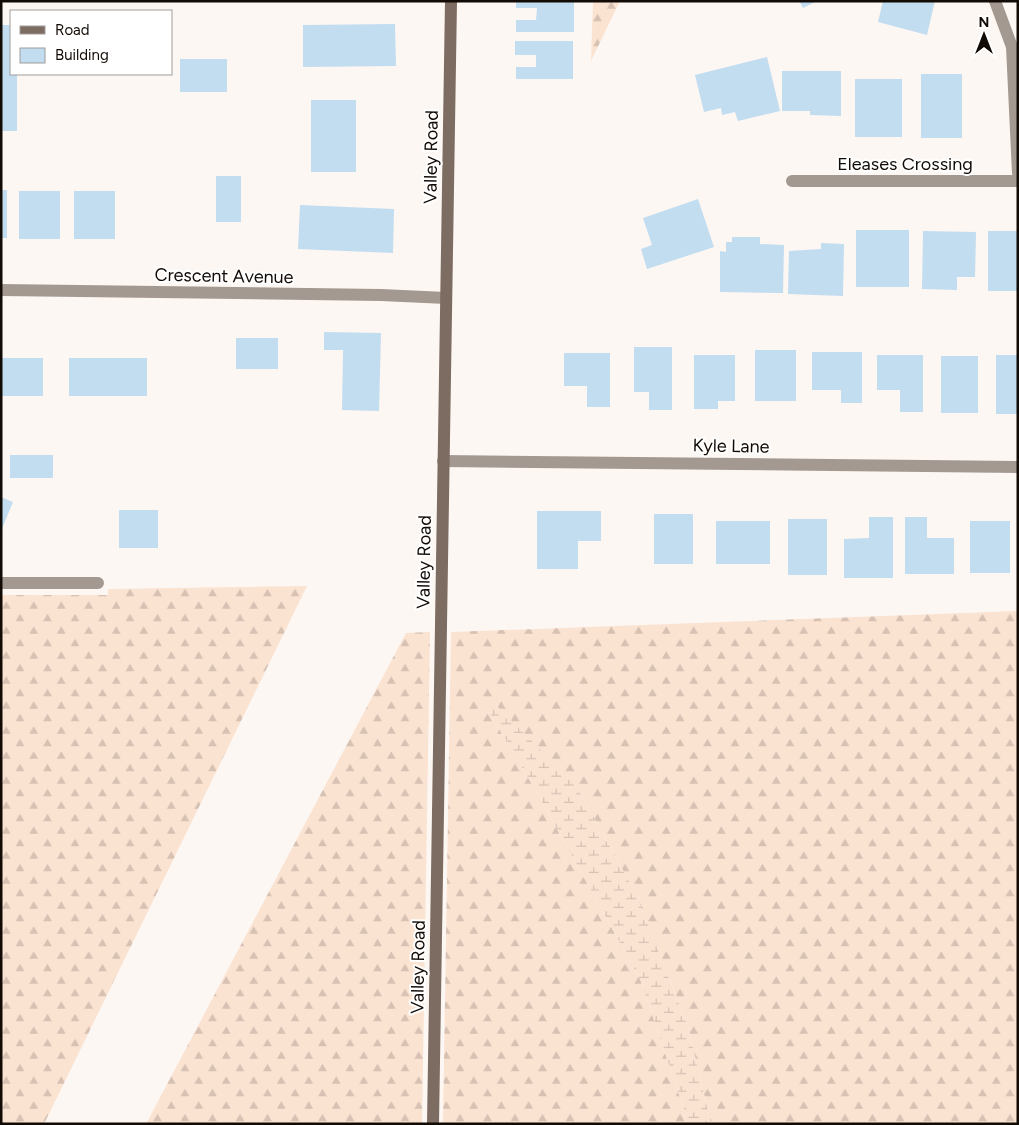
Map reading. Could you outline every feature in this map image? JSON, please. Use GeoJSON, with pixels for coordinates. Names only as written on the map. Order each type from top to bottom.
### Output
{"type":"FeatureCollection","features":[{"type":"Feature","properties":{"kind":"street","name":"Valley Road"},"geometry":{"type":"LineString","coordinates":[[433,1124],[452,1]]}},
{"type":"Feature","properties":{"kind":"street"},"geometry":{"type":"LineString","coordinates":[[995,1],[1012,46],[1018,173]]}},
{"type":"Feature","properties":{"kind":"street","name":"Eleases Crossing"},"geometry":{"type":"LineString","coordinates":[[792,181],[1018,181]]}},
{"type":"Feature","properties":{"kind":"street","name":"Crescent Avenue"},"geometry":{"type":"LineString","coordinates":[[1,290],[381,295],[446,298]]}},
{"type":"Feature","properties":{"kind":"street","name":"Kyle Lane"},"geometry":{"type":"LineString","coordinates":[[443,461],[1018,467]]}},
{"type":"Feature","properties":{"kind":"street"},"geometry":{"type":"LineString","coordinates":[[1,583],[98,583]]}},
{"type":"Feature","properties":{"kind":"green space"},"geometry":{"type":"Polygon","coordinates":[[[593,1],[620,1],[591,61],[593,1]]]}},
{"type":"Feature","properties":{"kind":"green space"},"geometry":{"type":"Polygon","coordinates":[[[307,586],[44,1124],[1,1124],[1,595],[108,595],[108,589],[307,586]]]}},
{"type":"Feature","properties":{"kind":"green space"},"geometry":{"type":"Polygon","coordinates":[[[1018,611],[1018,1124],[711,1124],[688,1027],[635,892],[577,787],[488,710],[536,791],[640,979],[684,1109],[685,1124],[443,1124],[451,632],[1018,611]]]}},
{"type":"Feature","properties":{"kind":"green space"},"geometry":{"type":"Polygon","coordinates":[[[430,632],[422,1124],[146,1124],[406,633],[430,632]]]}},
{"type":"Feature","properties":{"kind":"green space"},"geometry":{"type":"Polygon","coordinates":[[[493,702],[577,787],[635,892],[688,1027],[711,1124],[685,1124],[684,1109],[640,979],[536,791],[488,710],[493,702]]]}},
{"type":"Feature","properties":{"kind":"building"},"geometry":{"type":"Polygon","coordinates":[[[516,1],[574,1],[574,32],[516,32],[516,20],[536,20],[537,8],[516,8],[516,1]]]}},
{"type":"Feature","properties":{"kind":"building"},"geometry":{"type":"Polygon","coordinates":[[[799,1],[817,1],[803,8],[799,1]]]}},
{"type":"Feature","properties":{"kind":"building"},"geometry":{"type":"Polygon","coordinates":[[[883,1],[935,1],[927,35],[878,22],[883,1]]]}},
{"type":"Feature","properties":{"kind":"building"},"geometry":{"type":"Polygon","coordinates":[[[395,24],[396,66],[303,67],[303,25],[395,24]]]}},
{"type":"Feature","properties":{"kind":"building"},"geometry":{"type":"Polygon","coordinates":[[[1,25],[10,25],[10,75],[17,75],[17,131],[1,131],[1,25]]]}},
{"type":"Feature","properties":{"kind":"building"},"geometry":{"type":"Polygon","coordinates":[[[515,41],[573,41],[573,79],[516,79],[516,67],[536,67],[536,55],[515,55],[515,41]]]}},
{"type":"Feature","properties":{"kind":"building"},"geometry":{"type":"Polygon","coordinates":[[[767,57],[780,111],[738,121],[735,112],[722,115],[721,108],[704,112],[695,75],[767,57]]]}},
{"type":"Feature","properties":{"kind":"building"},"geometry":{"type":"Polygon","coordinates":[[[180,59],[227,59],[227,92],[180,92],[180,59]]]}},
{"type":"Feature","properties":{"kind":"building"},"geometry":{"type":"Polygon","coordinates":[[[782,71],[841,71],[841,116],[810,115],[810,111],[782,111],[782,71]]]}},
{"type":"Feature","properties":{"kind":"building"},"geometry":{"type":"Polygon","coordinates":[[[921,74],[962,74],[962,138],[921,138],[921,74]]]}},
{"type":"Feature","properties":{"kind":"building"},"geometry":{"type":"Polygon","coordinates":[[[855,79],[902,79],[902,137],[855,137],[855,79]]]}},
{"type":"Feature","properties":{"kind":"building"},"geometry":{"type":"Polygon","coordinates":[[[311,100],[356,100],[356,172],[311,172],[311,100]]]}},
{"type":"Feature","properties":{"kind":"building"},"geometry":{"type":"Polygon","coordinates":[[[216,176],[241,176],[241,222],[216,222],[216,176]]]}},
{"type":"Feature","properties":{"kind":"building"},"geometry":{"type":"Polygon","coordinates":[[[1,190],[7,190],[7,238],[1,238],[1,190]]]}},
{"type":"Feature","properties":{"kind":"building"},"geometry":{"type":"Polygon","coordinates":[[[19,191],[60,191],[60,239],[19,239],[19,191]]]}},
{"type":"Feature","properties":{"kind":"building"},"geometry":{"type":"Polygon","coordinates":[[[74,191],[115,191],[115,239],[74,239],[74,191]]]}},
{"type":"Feature","properties":{"kind":"building"},"geometry":{"type":"Polygon","coordinates":[[[698,199],[714,247],[647,269],[641,249],[652,245],[643,218],[698,199]]]}},
{"type":"Feature","properties":{"kind":"building"},"geometry":{"type":"Polygon","coordinates":[[[300,205],[394,209],[393,253],[298,249],[300,205]]]}},
{"type":"Feature","properties":{"kind":"building"},"geometry":{"type":"Polygon","coordinates":[[[856,230],[909,230],[909,287],[856,287],[856,230]]]}},
{"type":"Feature","properties":{"kind":"building"},"geometry":{"type":"Polygon","coordinates":[[[923,231],[976,232],[975,277],[957,277],[957,290],[922,289],[923,231]]]}},
{"type":"Feature","properties":{"kind":"building"},"geometry":{"type":"Polygon","coordinates":[[[988,231],[1018,231],[1018,291],[988,291],[988,231]]]}},
{"type":"Feature","properties":{"kind":"building"},"geometry":{"type":"Polygon","coordinates":[[[732,237],[760,237],[760,244],[784,245],[783,293],[720,292],[720,251],[726,252],[726,242],[732,242],[732,237]]]}},
{"type":"Feature","properties":{"kind":"building"},"geometry":{"type":"Polygon","coordinates":[[[821,243],[844,244],[843,296],[788,294],[789,251],[821,249],[821,243]]]}},
{"type":"Feature","properties":{"kind":"building"},"geometry":{"type":"Polygon","coordinates":[[[324,332],[381,333],[379,411],[342,410],[343,350],[324,350],[324,332]]]}},
{"type":"Feature","properties":{"kind":"building"},"geometry":{"type":"Polygon","coordinates":[[[236,338],[278,338],[278,369],[236,369],[236,338]]]}},
{"type":"Feature","properties":{"kind":"building"},"geometry":{"type":"Polygon","coordinates":[[[634,347],[672,347],[672,410],[649,410],[649,392],[634,392],[634,347]]]}},
{"type":"Feature","properties":{"kind":"building"},"geometry":{"type":"Polygon","coordinates":[[[755,350],[796,350],[796,401],[755,401],[755,350]]]}},
{"type":"Feature","properties":{"kind":"building"},"geometry":{"type":"Polygon","coordinates":[[[812,352],[862,352],[862,403],[841,403],[841,390],[812,390],[812,352]]]}},
{"type":"Feature","properties":{"kind":"building"},"geometry":{"type":"Polygon","coordinates":[[[564,353],[610,353],[610,407],[587,407],[587,386],[564,386],[564,353]]]}},
{"type":"Feature","properties":{"kind":"building"},"geometry":{"type":"Polygon","coordinates":[[[694,355],[735,355],[735,401],[718,401],[718,409],[694,409],[694,355]]]}},
{"type":"Feature","properties":{"kind":"building"},"geometry":{"type":"Polygon","coordinates":[[[877,355],[923,355],[923,412],[900,412],[900,390],[877,390],[877,355]]]}},
{"type":"Feature","properties":{"kind":"building"},"geometry":{"type":"Polygon","coordinates":[[[996,355],[1018,355],[1018,414],[996,414],[996,355]]]}},
{"type":"Feature","properties":{"kind":"building"},"geometry":{"type":"Polygon","coordinates":[[[941,356],[978,356],[978,413],[941,413],[941,356]]]}},
{"type":"Feature","properties":{"kind":"building"},"geometry":{"type":"Polygon","coordinates":[[[1,358],[43,358],[43,396],[1,396],[1,358]]]}},
{"type":"Feature","properties":{"kind":"building"},"geometry":{"type":"Polygon","coordinates":[[[69,358],[147,358],[147,396],[69,396],[69,358]]]}},
{"type":"Feature","properties":{"kind":"building"},"geometry":{"type":"Polygon","coordinates":[[[10,455],[53,455],[53,478],[10,478],[10,455]]]}},
{"type":"Feature","properties":{"kind":"building"},"geometry":{"type":"Polygon","coordinates":[[[1,497],[13,502],[1,531],[1,497]]]}},
{"type":"Feature","properties":{"kind":"building"},"geometry":{"type":"Polygon","coordinates":[[[119,510],[158,510],[158,548],[119,548],[119,510]]]}},
{"type":"Feature","properties":{"kind":"building"},"geometry":{"type":"Polygon","coordinates":[[[537,511],[601,511],[601,541],[578,541],[578,569],[537,569],[537,511]]]}},
{"type":"Feature","properties":{"kind":"building"},"geometry":{"type":"Polygon","coordinates":[[[654,514],[693,514],[693,564],[654,564],[654,514]]]}},
{"type":"Feature","properties":{"kind":"building"},"geometry":{"type":"Polygon","coordinates":[[[869,517],[893,517],[893,578],[844,578],[844,539],[869,538],[869,517]]]}},
{"type":"Feature","properties":{"kind":"building"},"geometry":{"type":"Polygon","coordinates":[[[905,517],[927,517],[927,538],[954,538],[954,574],[905,574],[905,517]]]}},
{"type":"Feature","properties":{"kind":"building"},"geometry":{"type":"Polygon","coordinates":[[[788,519],[827,519],[827,575],[788,575],[788,519]]]}},
{"type":"Feature","properties":{"kind":"building"},"geometry":{"type":"Polygon","coordinates":[[[716,521],[770,521],[770,564],[716,564],[716,521]]]}},
{"type":"Feature","properties":{"kind":"building"},"geometry":{"type":"Polygon","coordinates":[[[970,521],[1010,521],[1010,573],[970,573],[970,521]]]}}]}
